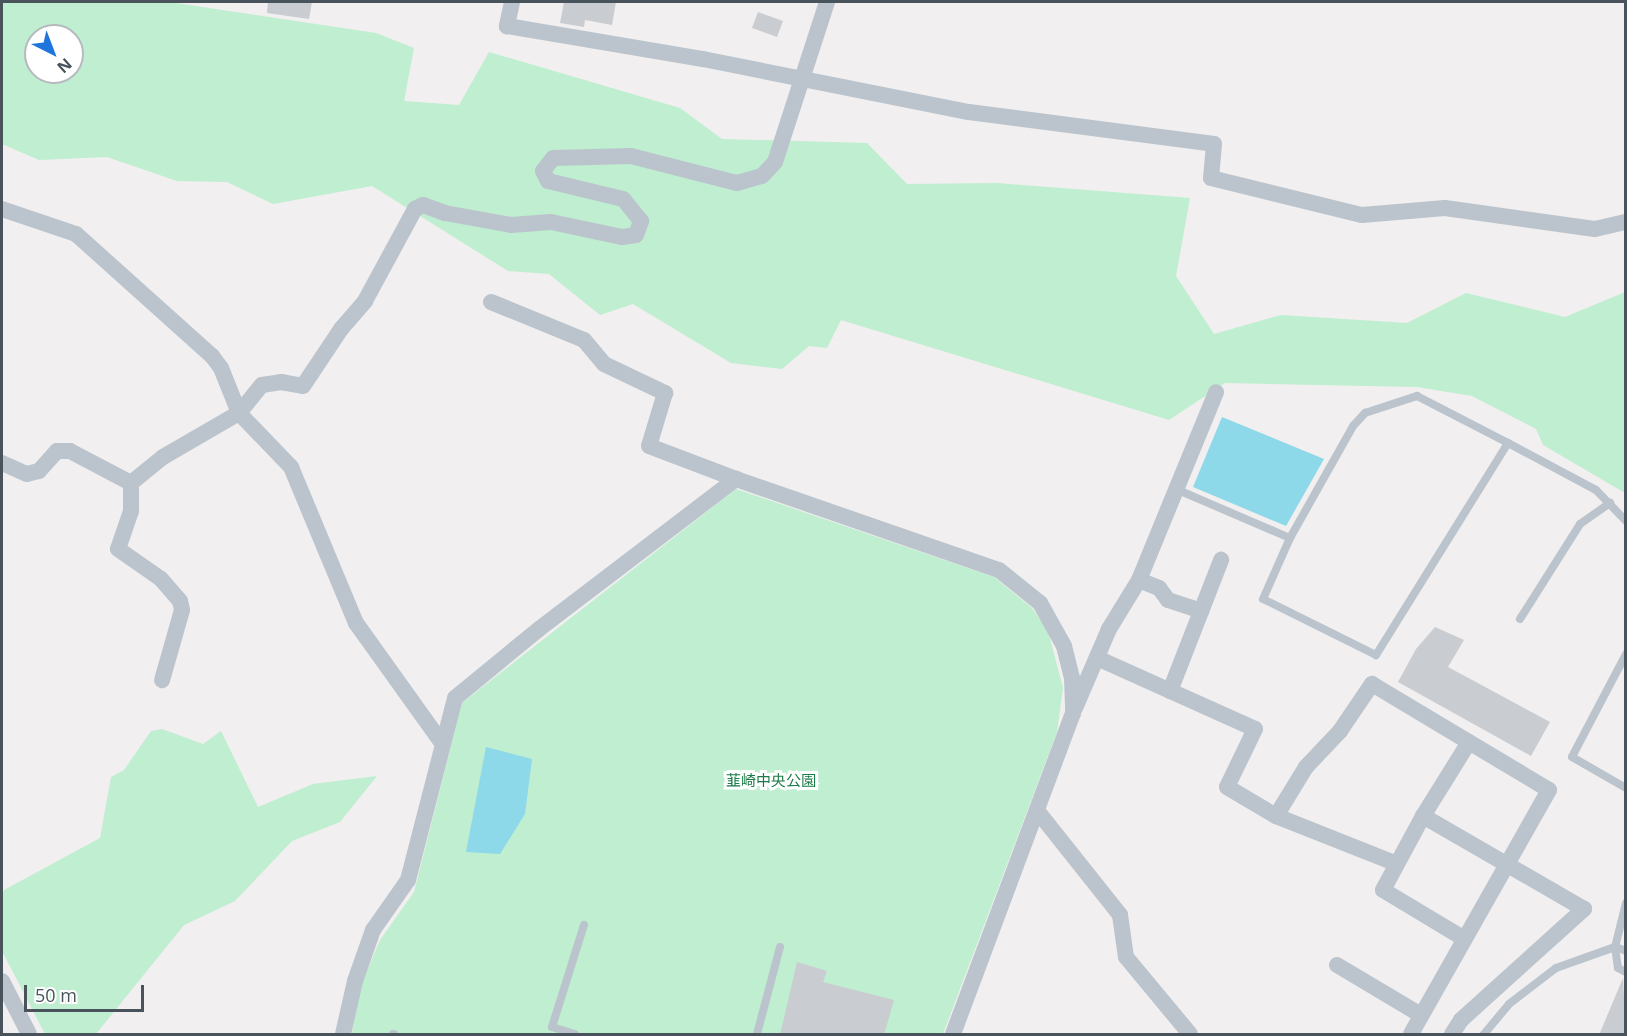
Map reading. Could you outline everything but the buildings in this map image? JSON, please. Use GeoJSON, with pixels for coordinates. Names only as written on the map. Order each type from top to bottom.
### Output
{"type":"FeatureCollection","features":[{"type":"Feature","properties":{"kind":"street"},"geometry":{"type":"LineString","coordinates":[[512,2],[507,26],[703,59],[801,81],[969,112],[1214,144],[1211,178],[1362,215],[1445,208],[1594,229],[1626,222]]}},
{"type":"Feature","properties":{"kind":"street"},"geometry":{"type":"LineString","coordinates":[[162,680],[182,610],[180,602],[161,579],[118,549],[130,511],[132,483],[163,457],[239,412],[262,385],[281,382],[303,386],[341,329],[365,301],[415,209],[423,205],[511,225],[551,222],[622,237],[636,235],[641,221],[623,199],[548,181],[543,171],[553,158],[632,156],[737,183],[762,176],[775,162],[827,2]]}},
{"type":"Feature","properties":{"kind":"street"},"geometry":{"type":"LineString","coordinates":[[2,209],[76,234],[212,356],[221,368],[239,412],[291,467],[356,623],[442,743]]}},
{"type":"Feature","properties":{"kind":"street"},"geometry":{"type":"LineString","coordinates":[[491,302],[584,340],[604,364],[664,393],[649,446],[736,479],[999,570],[1040,603],[1055,624],[1072,678],[1073,713]]}},
{"type":"Feature","properties":{"kind":"street"},"geometry":{"type":"LineString","coordinates":[[953,1035],[1039,813],[1073,713],[1097,657],[1139,580],[1178,490],[1216,392]]}},
{"type":"Feature","properties":{"kind":"street"},"geometry":{"type":"LineString","coordinates":[[2,463],[27,474],[39,471],[57,451],[70,451],[132,483]]}},
{"type":"Feature","properties":{"kind":"street"},"geometry":{"type":"LineString","coordinates":[[713,495],[716,471]]}},
{"type":"Feature","properties":{"kind":"street"},"geometry":{"type":"LineString","coordinates":[[343,1035],[355,981],[373,930],[408,879],[455,698],[736,479]]}},
{"type":"Feature","properties":{"kind":"street"},"geometry":{"type":"LineString","coordinates":[[1170,691],[1221,560]]}},
{"type":"Feature","properties":{"kind":"street"},"geometry":{"type":"LineString","coordinates":[[1139,580],[1159,588],[1167,600],[1201,611]]}},
{"type":"Feature","properties":{"kind":"street"},"geometry":{"type":"LineString","coordinates":[[1097,657],[1255,729],[1227,787],[1276,816],[1397,864]]}},
{"type":"Feature","properties":{"kind":"street"},"geometry":{"type":"LineString","coordinates":[[1276,816],[1306,767],[1340,731],[1372,684],[1550,790],[1463,938],[1411,1035]]}},
{"type":"Feature","properties":{"kind":"street"},"geometry":{"type":"LineString","coordinates":[[1463,938],[1383,890],[1469,742]]}},
{"type":"Feature","properties":{"kind":"street"},"geometry":{"type":"LineString","coordinates":[[1039,813],[1120,915],[1126,957],[1190,1035]]}},
{"type":"Feature","properties":{"kind":"street"},"geometry":{"type":"LineString","coordinates":[[1424,816],[1584,909],[1461,1020],[1452,1035]]}},
{"type":"Feature","properties":{"kind":"street"},"geometry":{"type":"LineString","coordinates":[[1337,964],[1421,1015]]}},
{"type":"Feature","properties":{"kind":"street"},"geometry":{"type":"LineString","coordinates":[[2,981],[29,1035]]}},
{"type":"Feature","properties":{"kind":"lane"},"geometry":{"type":"LineString","coordinates":[[1508,443],[1376,655],[1263,599],[1290,538],[1353,426],[1365,413],[1418,396],[1508,443],[1596,490],[1626,521]]}},
{"type":"Feature","properties":{"kind":"lane"},"geometry":{"type":"LineString","coordinates":[[1178,490],[1290,538]]}},
{"type":"Feature","properties":{"kind":"lane"},"geometry":{"type":"LineString","coordinates":[[1520,619],[1580,524],[1610,503]]}},
{"type":"Feature","properties":{"kind":"lane"},"geometry":{"type":"LineString","coordinates":[[1626,654],[1572,757],[1626,788]]}},
{"type":"Feature","properties":{"kind":"lane"},"geometry":{"type":"LineString","coordinates":[[1626,903],[1615,947],[1618,968],[1626,972]]}},
{"type":"Feature","properties":{"kind":"lane"},"geometry":{"type":"LineString","coordinates":[[575,1035],[552,1027],[584,925]]}},
{"type":"Feature","properties":{"kind":"lane"},"geometry":{"type":"LineString","coordinates":[[757,1035],[780,947]]}},
{"type":"Feature","properties":{"kind":"lane"},"geometry":{"type":"LineString","coordinates":[[1484,1035],[1509,1004],[1556,968],[1615,947],[1626,951]]}},
{"type":"Feature","properties":{"kind":"green space"},"geometry":{"type":"Polygon","coordinates":[[[2,2],[169,2],[376,33],[414,48],[404,101],[459,105],[489,52],[680,108],[722,139],[867,143],[907,184],[997,183],[1190,198],[1176,276],[1214,334],[1281,315],[1407,323],[1466,293],[1565,317],[1625,292],[1625,493],[1543,445],[1536,429],[1472,396],[1417,387],[1225,383],[1169,420],[841,320],[827,348],[809,346],[782,369],[731,363],[633,304],[600,315],[549,274],[508,271],[372,186],[273,204],[227,182],[177,181],[107,157],[39,160],[2,144],[2,2]]]}},
{"type":"Feature","properties":{"kind":"green space","name":"韮崎中央公園"},"geometry":{"type":"Polygon","coordinates":[[[736,489],[994,577],[1032,608],[1048,631],[1063,688],[1057,732],[943,1034],[352,1034],[358,992],[380,940],[414,892],[462,703],[736,489]]]}},
{"type":"Feature","properties":{"kind":"green space"},"geometry":{"type":"Polygon","coordinates":[[[162,729],[203,744],[221,731],[258,807],[313,784],[377,776],[340,822],[292,841],[235,901],[184,925],[96,1034],[45,1034],[2,951],[2,896],[4,890],[100,838],[111,777],[124,770],[151,731],[162,729]]]}},
{"type":"Feature","properties":{"kind":"water"},"geometry":{"type":"Polygon","coordinates":[[[1222,417],[1324,459],[1286,526],[1193,487],[1222,417]]]}},
{"type":"Feature","properties":{"kind":"water"},"geometry":{"type":"Polygon","coordinates":[[[486,747],[532,759],[525,814],[500,854],[466,852],[486,747]]]}}]}
